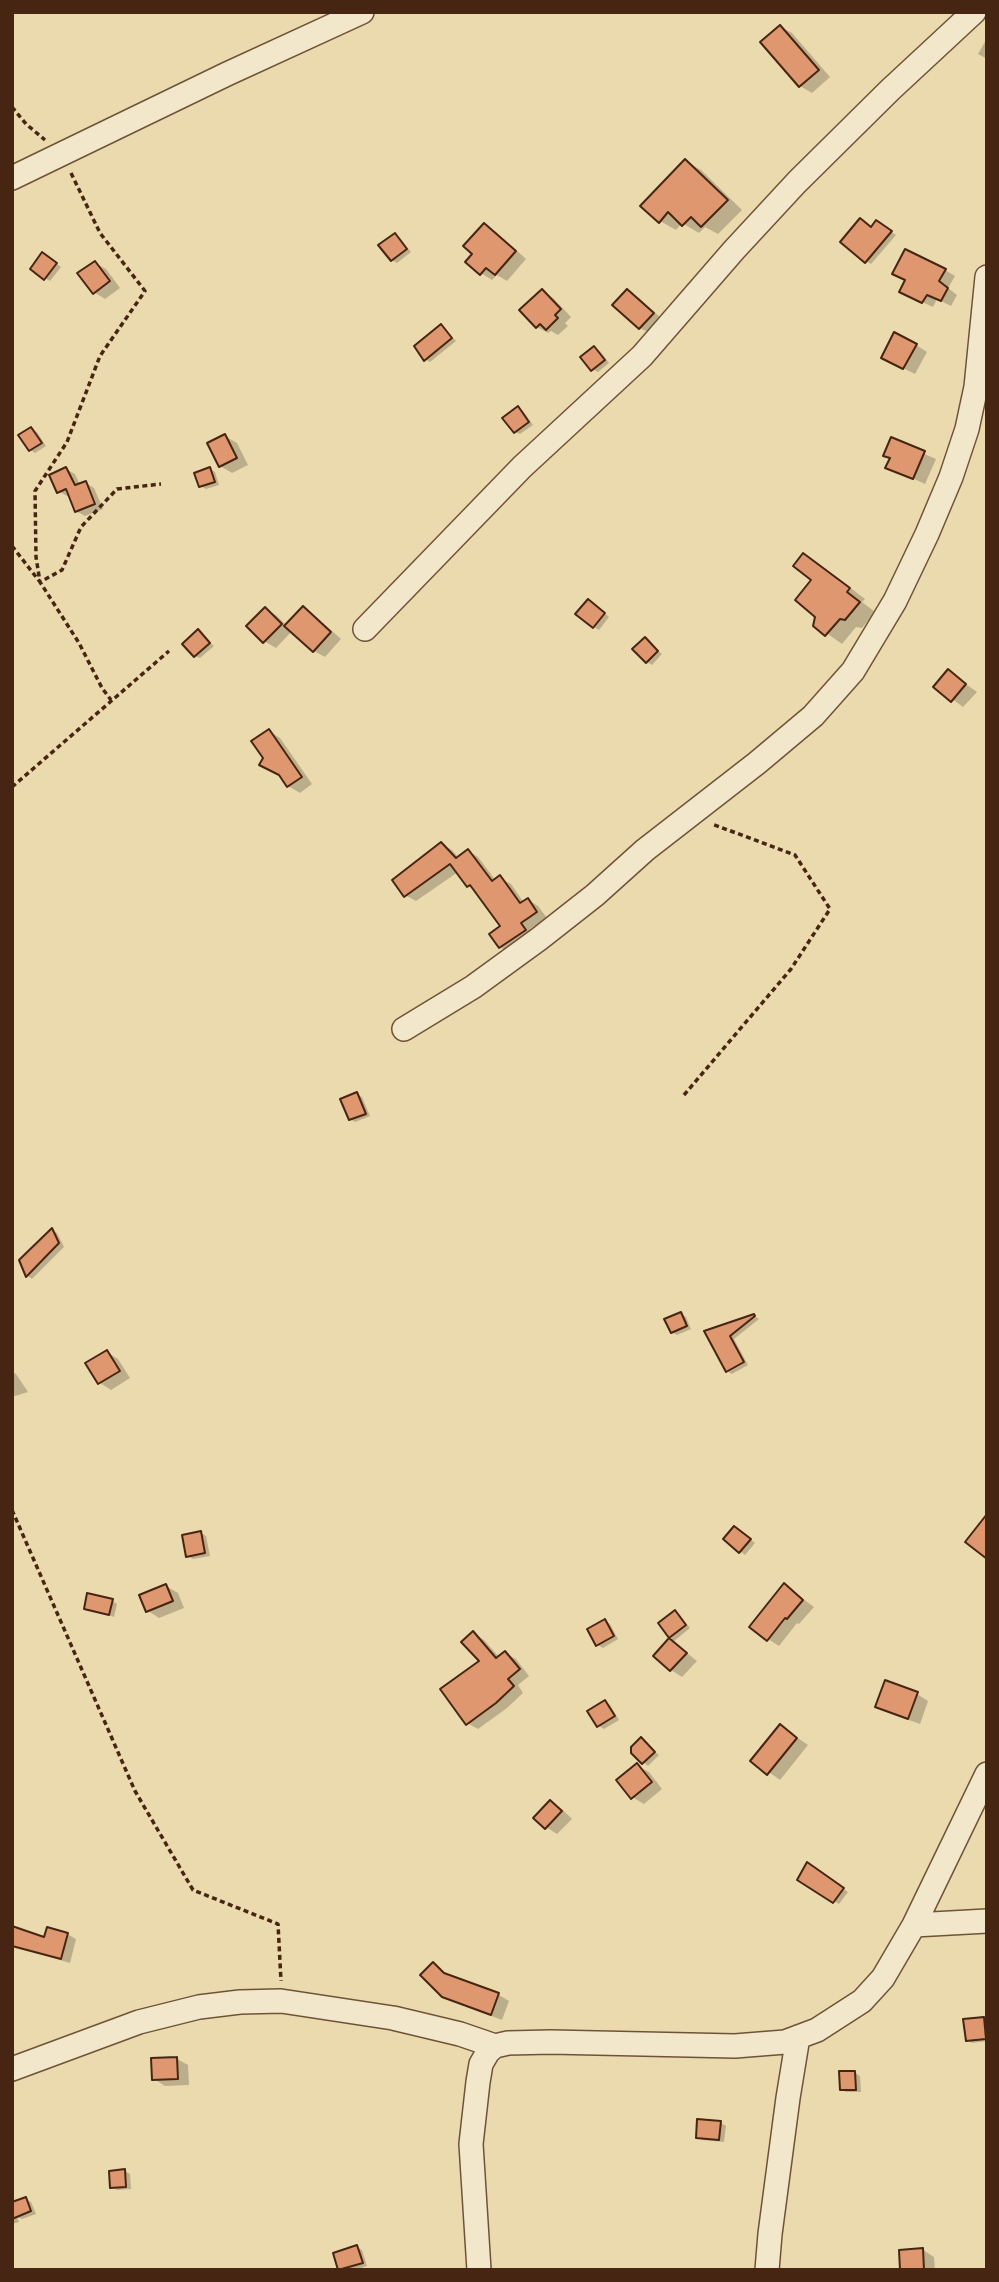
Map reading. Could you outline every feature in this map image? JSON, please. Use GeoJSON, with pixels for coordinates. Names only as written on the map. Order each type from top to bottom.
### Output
{"type":"FeatureCollection","features":[{"type":"Feature","properties":{"kind":"street"},"geometry":{"type":"LineString","coordinates":[[12,178],[362,12]]}},
{"type":"Feature","properties":{"kind":"street"},"geometry":{"type":"LineString","coordinates":[[365,629],[522,467],[642,356],[797,182],[974,12]]}},
{"type":"Feature","properties":{"kind":"street"},"geometry":{"type":"LineString","coordinates":[[404,1029],[473,987],[595,895],[645,850],[813,716],[853,671],[878,632],[927,534],[951,477],[967,429],[976,387],[987,277]]}},
{"type":"Feature","properties":{"kind":"street"},"geometry":{"type":"LineString","coordinates":[[479,2270],[471,2144],[481,2064],[488,2052],[495,2046],[508,2043],[734,2046],[785,2042],[817,2030],[862,2001],[883,1978],[914,1925],[987,1774]]}},
{"type":"Feature","properties":{"kind":"street"},"geometry":{"type":"LineString","coordinates":[[914,1925],[987,1921]]}},
{"type":"Feature","properties":{"kind":"street"},"geometry":{"type":"LineString","coordinates":[[12,2069],[139,2022],[199,2007],[240,2002],[281,2001],[393,2018],[431,2026],[495,2046]]}},
{"type":"Feature","properties":{"kind":"street"},"geometry":{"type":"LineString","coordinates":[[768,2270],[788,2098],[798,2037]]}},
{"type":"Feature","properties":{"kind":"path"},"geometry":{"type":"LineString","coordinates":[[12,107],[26,124],[62,155],[100,233],[145,291],[100,356],[67,442],[35,491],[36,557],[40,582]]}},
{"type":"Feature","properties":{"kind":"path"},"geometry":{"type":"LineString","coordinates":[[40,582],[62,570],[82,527],[117,489],[161,484]]}},
{"type":"Feature","properties":{"kind":"path"},"geometry":{"type":"LineString","coordinates":[[12,546],[40,582],[79,642],[111,700]]}},
{"type":"Feature","properties":{"kind":"path"},"geometry":{"type":"LineString","coordinates":[[12,787],[169,651]]}},
{"type":"Feature","properties":{"kind":"path"},"geometry":{"type":"LineString","coordinates":[[684,1095],[791,970],[830,909],[795,855],[690,816]]}},
{"type":"Feature","properties":{"kind":"path"},"geometry":{"type":"LineString","coordinates":[[12,1510],[135,1791],[193,1890],[278,1924],[281,2001]]}},
{"type":"Feature","properties":{"kind":"building"},"geometry":{"type":"Polygon","coordinates":[[[780,25],[819,70],[799,87],[760,42],[780,25]]]}},
{"type":"Feature","properties":{"kind":"building"},"geometry":{"type":"Polygon","coordinates":[[[685,159],[728,200],[701,227],[691,217],[682,226],[668,212],[659,223],[640,206],[685,159]]]}},
{"type":"Feature","properties":{"kind":"building"},"geometry":{"type":"Polygon","coordinates":[[[860,218],[871,227],[876,220],[892,231],[865,263],[840,242],[860,218]]]}},
{"type":"Feature","properties":{"kind":"building"},"geometry":{"type":"Polygon","coordinates":[[[484,223],[516,251],[495,275],[486,268],[480,275],[465,262],[472,254],[463,246],[484,223]]]}},
{"type":"Feature","properties":{"kind":"building"},"geometry":{"type":"Polygon","coordinates":[[[395,233],[407,249],[391,261],[378,245],[395,233]]]}},
{"type":"Feature","properties":{"kind":"building"},"geometry":{"type":"Polygon","coordinates":[[[905,249],[946,269],[939,281],[948,288],[941,301],[927,295],[922,303],[899,292],[905,280],[892,274],[905,249]]]}},
{"type":"Feature","properties":{"kind":"building"},"geometry":{"type":"Polygon","coordinates":[[[42,252],[57,263],[44,280],[30,269],[42,252]]]}},
{"type":"Feature","properties":{"kind":"building"},"geometry":{"type":"Polygon","coordinates":[[[95,261],[110,281],[93,294],[77,273],[95,261]]]}},
{"type":"Feature","properties":{"kind":"building"},"geometry":{"type":"Polygon","coordinates":[[[542,289],[561,309],[555,315],[558,318],[546,330],[540,324],[536,328],[519,310],[542,289]]]}},
{"type":"Feature","properties":{"kind":"building"},"geometry":{"type":"Polygon","coordinates":[[[627,289],[654,313],[639,329],[612,305],[627,289]]]}},
{"type":"Feature","properties":{"kind":"building"},"geometry":{"type":"Polygon","coordinates":[[[441,324],[452,338],[424,361],[414,346],[441,324]]]}},
{"type":"Feature","properties":{"kind":"building"},"geometry":{"type":"Polygon","coordinates":[[[894,332],[917,344],[903,369],[881,358],[894,332]]]}},
{"type":"Feature","properties":{"kind":"building"},"geometry":{"type":"Polygon","coordinates":[[[594,346],[605,360],[591,371],[580,357],[594,346]]]}},
{"type":"Feature","properties":{"kind":"building"},"geometry":{"type":"Polygon","coordinates":[[[518,406],[529,422],[514,433],[502,418],[518,406]]]}},
{"type":"Feature","properties":{"kind":"building"},"geometry":{"type":"Polygon","coordinates":[[[31,427],[42,443],[29,451],[18,435],[31,427]]]}},
{"type":"Feature","properties":{"kind":"building"},"geometry":{"type":"Polygon","coordinates":[[[225,434],[237,458],[219,467],[207,443],[225,434]]]}},
{"type":"Feature","properties":{"kind":"building"},"geometry":{"type":"Polygon","coordinates":[[[891,437],[925,451],[913,479],[885,468],[890,458],[883,456],[891,437]]]}},
{"type":"Feature","properties":{"kind":"building"},"geometry":{"type":"Polygon","coordinates":[[[66,467],[75,485],[86,481],[95,504],[75,512],[66,489],[57,493],[49,475],[66,467]]]}},
{"type":"Feature","properties":{"kind":"building"},"geometry":{"type":"Polygon","coordinates":[[[210,467],[215,482],[199,487],[194,473],[210,467]]]}},
{"type":"Feature","properties":{"kind":"building"},"geometry":{"type":"Polygon","coordinates":[[[803,553],[850,588],[847,592],[860,602],[845,620],[840,619],[825,636],[813,626],[815,617],[795,600],[811,580],[793,566],[803,553]]]}},
{"type":"Feature","properties":{"kind":"building"},"geometry":{"type":"Polygon","coordinates":[[[588,599],[605,613],[593,628],[575,614],[588,599]]]}},
{"type":"Feature","properties":{"kind":"building"},"geometry":{"type":"Polygon","coordinates":[[[303,606],[331,632],[313,652],[284,626],[303,606]]]}},
{"type":"Feature","properties":{"kind":"building"},"geometry":{"type":"Polygon","coordinates":[[[265,607],[282,624],[263,643],[246,626],[265,607]]]}},
{"type":"Feature","properties":{"kind":"building"},"geometry":{"type":"Polygon","coordinates":[[[198,629],[210,643],[194,657],[182,644],[198,629]]]}},
{"type":"Feature","properties":{"kind":"building"},"geometry":{"type":"Polygon","coordinates":[[[645,637],[658,651],[646,663],[632,649],[645,637]]]}},
{"type":"Feature","properties":{"kind":"building"},"geometry":{"type":"Polygon","coordinates":[[[948,669],[966,684],[951,702],[933,687],[948,669]]]}},
{"type":"Feature","properties":{"kind":"building"},"geometry":{"type":"Polygon","coordinates":[[[269,729],[302,777],[287,787],[279,775],[259,765],[263,758],[251,741],[269,729]]]}},
{"type":"Feature","properties":{"kind":"building"},"geometry":{"type":"Polygon","coordinates":[[[441,842],[456,858],[468,849],[492,881],[500,875],[520,903],[528,898],[537,912],[521,923],[526,930],[499,948],[489,934],[500,926],[470,885],[467,887],[450,864],[404,897],[392,880],[441,842]]]}},
{"type":"Feature","properties":{"kind":"building"},"geometry":{"type":"Polygon","coordinates":[[[357,1092],[366,1114],[349,1120],[340,1099],[357,1092]]]}},
{"type":"Feature","properties":{"kind":"building"},"geometry":{"type":"Polygon","coordinates":[[[52,1228],[59,1243],[26,1277],[19,1260],[52,1228]]]}},
{"type":"Feature","properties":{"kind":"building"},"geometry":{"type":"Polygon","coordinates":[[[681,1312],[687,1326],[671,1333],[664,1319],[681,1312]]]}},
{"type":"Feature","properties":{"kind":"building"},"geometry":{"type":"Polygon","coordinates":[[[754,1314],[755,1316],[730,1336],[744,1362],[726,1372],[704,1331],[754,1314]]]}},
{"type":"Feature","properties":{"kind":"building"},"geometry":{"type":"Polygon","coordinates":[[[107,1350],[120,1371],[98,1384],[85,1363],[107,1350]]]}},
{"type":"Feature","properties":{"kind":"building"},"geometry":{"type":"Polygon","coordinates":[[[987,1514],[987,1559],[965,1542],[987,1514]]]}},
{"type":"Feature","properties":{"kind":"building"},"geometry":{"type":"Polygon","coordinates":[[[734,1526],[751,1539],[739,1553],[723,1539],[734,1526]]]}},
{"type":"Feature","properties":{"kind":"building"},"geometry":{"type":"Polygon","coordinates":[[[201,1531],[205,1553],[186,1557],[182,1535],[201,1531]]]}},
{"type":"Feature","properties":{"kind":"building"},"geometry":{"type":"Polygon","coordinates":[[[784,1583],[803,1600],[767,1641],[749,1627],[784,1583]]]}},
{"type":"Feature","properties":{"kind":"building"},"geometry":{"type":"Polygon","coordinates":[[[166,1584],[173,1601],[146,1612],[139,1595],[166,1584]]]}},
{"type":"Feature","properties":{"kind":"building"},"geometry":{"type":"Polygon","coordinates":[[[87,1593],[113,1599],[109,1615],[84,1609],[87,1593]]]}},
{"type":"Feature","properties":{"kind":"building"},"geometry":{"type":"Polygon","coordinates":[[[675,1610],[686,1625],[669,1638],[658,1623],[675,1610]]]}},
{"type":"Feature","properties":{"kind":"building"},"geometry":{"type":"Polygon","coordinates":[[[605,1619],[614,1636],[596,1646],[587,1629],[605,1619]]]}},
{"type":"Feature","properties":{"kind":"building"},"geometry":{"type":"Polygon","coordinates":[[[473,1631],[496,1658],[505,1651],[520,1669],[508,1679],[514,1686],[466,1725],[440,1689],[479,1661],[461,1642],[473,1631]]]}},
{"type":"Feature","properties":{"kind":"building"},"geometry":{"type":"Polygon","coordinates":[[[669,1638],[687,1653],[670,1671],[653,1656],[669,1638]]]}},
{"type":"Feature","properties":{"kind":"building"},"geometry":{"type":"Polygon","coordinates":[[[885,1680],[918,1692],[908,1719],[875,1707],[885,1680]]]}},
{"type":"Feature","properties":{"kind":"building"},"geometry":{"type":"Polygon","coordinates":[[[605,1700],[615,1716],[597,1727],[587,1711],[605,1700]]]}},
{"type":"Feature","properties":{"kind":"building"},"geometry":{"type":"Polygon","coordinates":[[[780,1724],[797,1738],[767,1775],[750,1761],[780,1724]]]}},
{"type":"Feature","properties":{"kind":"building"},"geometry":{"type":"Polygon","coordinates":[[[641,1737],[655,1752],[642,1764],[631,1753],[631,1747],[641,1737]]]}},
{"type":"Feature","properties":{"kind":"building"},"geometry":{"type":"Polygon","coordinates":[[[637,1763],[652,1782],[631,1799],[616,1780],[637,1763]]]}},
{"type":"Feature","properties":{"kind":"building"},"geometry":{"type":"Polygon","coordinates":[[[550,1800],[562,1811],[545,1829],[533,1818],[550,1800]]]}},
{"type":"Feature","properties":{"kind":"building"},"geometry":{"type":"Polygon","coordinates":[[[807,1862],[844,1888],[833,1903],[797,1880],[807,1862]]]}},
{"type":"Feature","properties":{"kind":"building"},"geometry":{"type":"Polygon","coordinates":[[[12,1926],[44,1937],[47,1927],[68,1933],[61,1959],[12,1946],[12,1926]]]}},
{"type":"Feature","properties":{"kind":"building"},"geometry":{"type":"Polygon","coordinates":[[[433,1962],[444,1973],[499,1993],[491,2015],[442,1997],[420,1975],[433,1962]]]}},
{"type":"Feature","properties":{"kind":"building"},"geometry":{"type":"Polygon","coordinates":[[[984,2017],[986,2039],[966,2041],[963,2019],[984,2017]]]}},
{"type":"Feature","properties":{"kind":"building"},"geometry":{"type":"Polygon","coordinates":[[[177,2057],[178,2079],[152,2080],[151,2058],[177,2057]]]}},
{"type":"Feature","properties":{"kind":"building"},"geometry":{"type":"Polygon","coordinates":[[[839,2071],[855,2071],[856,2090],[840,2090],[839,2071]]]}},
{"type":"Feature","properties":{"kind":"building"},"geometry":{"type":"Polygon","coordinates":[[[697,2119],[721,2121],[719,2140],[696,2138],[697,2119]]]}},
{"type":"Feature","properties":{"kind":"building"},"geometry":{"type":"Polygon","coordinates":[[[125,2169],[126,2187],[110,2188],[109,2171],[125,2169]]]}},
{"type":"Feature","properties":{"kind":"building"},"geometry":{"type":"Polygon","coordinates":[[[26,2197],[31,2211],[12,2219],[12,2202],[26,2197]]]}},
{"type":"Feature","properties":{"kind":"building"},"geometry":{"type":"Polygon","coordinates":[[[357,2245],[363,2263],[338,2270],[333,2253],[357,2245]]]}},
{"type":"Feature","properties":{"kind":"building"},"geometry":{"type":"Polygon","coordinates":[[[923,2248],[924,2270],[900,2270],[899,2250],[923,2248]]]}}]}
